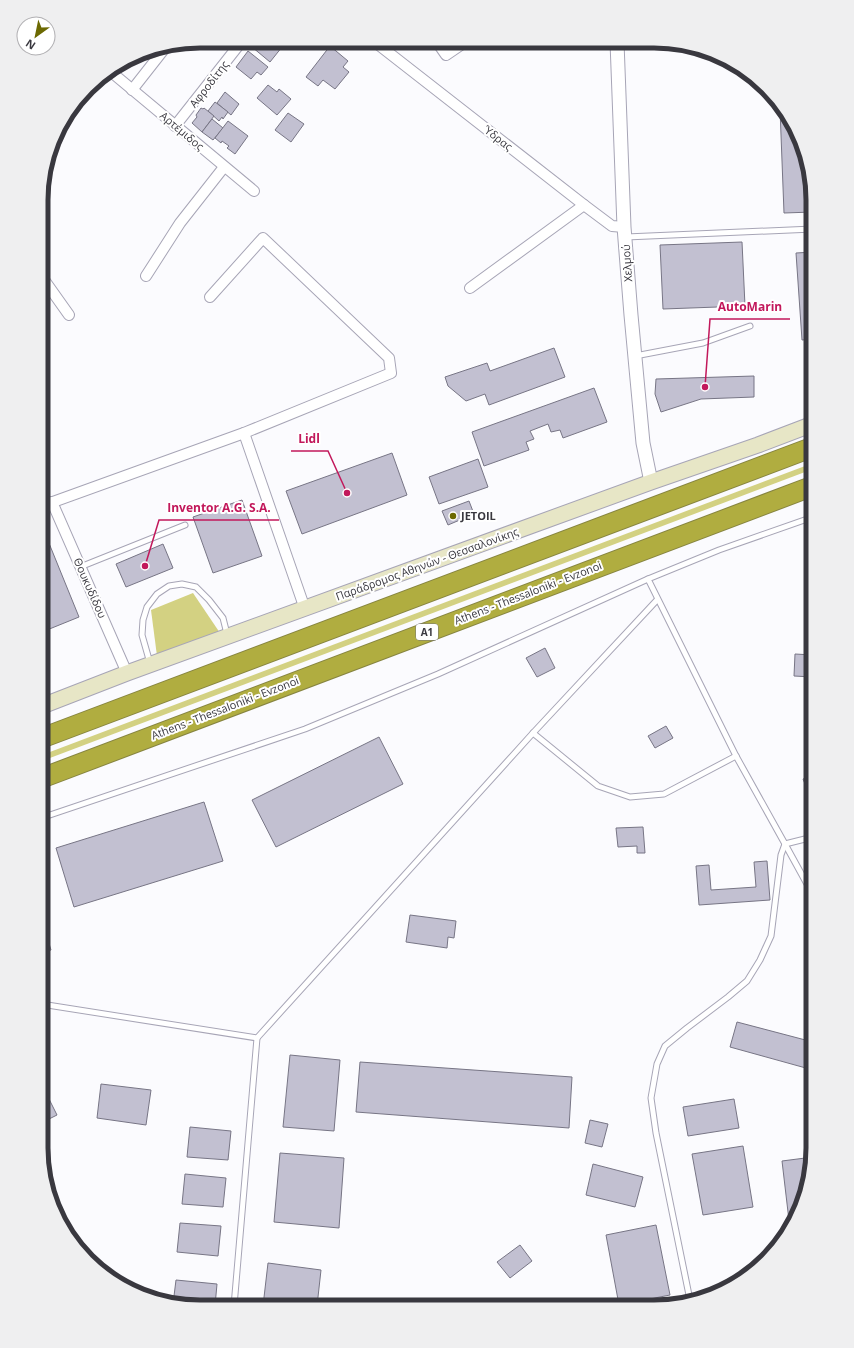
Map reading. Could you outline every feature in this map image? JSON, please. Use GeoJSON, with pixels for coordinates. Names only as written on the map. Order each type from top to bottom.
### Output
{"type":"FeatureCollection","features":[{"type":"Feature","properties":{"kind":"highway"},"geometry":{"type":"LineString","coordinates":[[48,736],[806,450]]}},
{"type":"Feature","properties":{"kind":"highway","name":"Athens - Thessaloniki - Evzonoi"},"geometry":{"type":"LineString","coordinates":[[48,776],[806,489]]}},
{"type":"Feature","properties":{"kind":"main road","name":"Παράδρομος Αθηνών - Θεσσαλονίκης"},"geometry":{"type":"LineString","coordinates":[[48,704],[305,608],[806,427]]}},
{"type":"Feature","properties":{"kind":"street","name":"Αφροδίτης"},"geometry":{"type":"LineString","coordinates":[[175,126],[236,48]]}},
{"type":"Feature","properties":{"kind":"street","name":"Ύδρας"},"geometry":{"type":"LineString","coordinates":[[383,48],[584,205],[612,226],[625,232]]}},
{"type":"Feature","properties":{"kind":"street"},"geometry":{"type":"LineString","coordinates":[[441,48],[446,55],[456,48]]}},
{"type":"Feature","properties":{"kind":"street","name":"Χελμού"},"geometry":{"type":"LineString","coordinates":[[617,48],[625,232],[634,356],[643,443],[652,482]]}},
{"type":"Feature","properties":{"kind":"street"},"geometry":{"type":"LineString","coordinates":[[132,90],[161,53]]}},
{"type":"Feature","properties":{"kind":"street","name":"Αρτέμιδος"},"geometry":{"type":"LineString","coordinates":[[114,75],[254,191]]}},
{"type":"Feature","properties":{"kind":"street"},"geometry":{"type":"LineString","coordinates":[[146,276],[180,223],[224,167]]}},
{"type":"Feature","properties":{"kind":"street"},"geometry":{"type":"LineString","coordinates":[[470,288],[584,205]]}},
{"type":"Feature","properties":{"kind":"street"},"geometry":{"type":"LineString","coordinates":[[48,504],[244,434],[391,373],[389,358],[264,238],[210,297]]}},
{"type":"Feature","properties":{"kind":"street"},"geometry":{"type":"LineString","coordinates":[[48,285],[69,315]]}},
{"type":"Feature","properties":{"kind":"street"},"geometry":{"type":"LineString","coordinates":[[244,434],[305,608]]}},
{"type":"Feature","properties":{"kind":"street","name":"Θουκυδίδου"},"geometry":{"type":"LineString","coordinates":[[52,502],[128,673]]}},
{"type":"Feature","properties":{"kind":"lane"},"geometry":{"type":"LineString","coordinates":[[625,232],[806,229]]}},
{"type":"Feature","properties":{"kind":"lane"},"geometry":{"type":"LineString","coordinates":[[634,356],[703,343],[750,326]]}},
{"type":"Feature","properties":{"kind":"lane"},"geometry":{"type":"LineString","coordinates":[[48,816],[305,729],[438,674],[648,579],[719,550],[806,519]]}},
{"type":"Feature","properties":{"kind":"lane"},"geometry":{"type":"LineString","coordinates":[[80,567],[185,525]]}},
{"type":"Feature","properties":{"kind":"lane"},"geometry":{"type":"LineString","coordinates":[[648,579],[657,600],[736,756],[806,883]]}},
{"type":"Feature","properties":{"kind":"lane"},"geometry":{"type":"LineString","coordinates":[[150,665],[142,635],[143,620],[147,607],[157,594],[169,586],[182,584],[196,587],[209,600],[223,618],[228,637]]}},
{"type":"Feature","properties":{"kind":"lane"},"geometry":{"type":"LineString","coordinates":[[235,1300],[257,1038],[533,733],[657,600]]}},
{"type":"Feature","properties":{"kind":"lane"},"geometry":{"type":"LineString","coordinates":[[533,733],[598,786],[630,797],[664,794],[736,756]]}},
{"type":"Feature","properties":{"kind":"lane"},"geometry":{"type":"LineString","coordinates":[[786,844],[806,839]]}},
{"type":"Feature","properties":{"kind":"lane"},"geometry":{"type":"LineString","coordinates":[[689,1296],[656,1133],[651,1098],[657,1064],[665,1046],[747,981],[760,960],[771,936],[781,855],[786,844]]}},
{"type":"Feature","properties":{"kind":"lane"},"geometry":{"type":"LineString","coordinates":[[48,1005],[257,1038]]}},
{"type":"Feature","properties":{"kind":"shaded area"},"geometry":{"type":"Polygon","coordinates":[[[806,466],[806,472],[48,759],[48,753],[806,466]]]}},
{"type":"Feature","properties":{"kind":"shaded area"},"geometry":{"type":"Polygon","coordinates":[[[193,593],[220,633],[157,656],[151,610],[193,593]]]}},
{"type":"Feature","properties":{"kind":"building"},"geometry":{"type":"Polygon","coordinates":[[[253,48],[281,48],[270,62],[253,48]]]}},
{"type":"Feature","properties":{"kind":"building"},"geometry":{"type":"Polygon","coordinates":[[[328,48],[332,48],[348,61],[343,67],[349,72],[335,89],[323,80],[318,86],[306,77],[328,48]]]}},
{"type":"Feature","properties":{"kind":"building"},"geometry":{"type":"Polygon","coordinates":[[[248,51],[268,67],[261,75],[257,72],[251,79],[236,67],[248,51]]]}},
{"type":"Feature","properties":{"kind":"building"},"geometry":{"type":"Polygon","coordinates":[[[268,85],[277,92],[279,89],[291,99],[277,115],[257,98],[268,85]]]}},
{"type":"Feature","properties":{"kind":"building"},"geometry":{"type":"Polygon","coordinates":[[[225,92],[239,104],[231,115],[217,103],[225,92]]]}},
{"type":"Feature","properties":{"kind":"building"},"geometry":{"type":"Polygon","coordinates":[[[215,102],[228,112],[223,119],[222,117],[219,121],[208,111],[215,102]]]}},
{"type":"Feature","properties":{"kind":"building"},"geometry":{"type":"Polygon","coordinates":[[[201,108],[204,108],[214,116],[202,132],[192,123],[197,117],[196,115],[201,108]]]}},
{"type":"Feature","properties":{"kind":"building"},"geometry":{"type":"Polygon","coordinates":[[[288,113],[304,124],[291,142],[275,130],[288,113]]]}},
{"type":"Feature","properties":{"kind":"building"},"geometry":{"type":"Polygon","coordinates":[[[780,115],[786,124],[798,151],[806,190],[806,212],[784,213],[780,115]]]}},
{"type":"Feature","properties":{"kind":"building"},"geometry":{"type":"Polygon","coordinates":[[[212,119],[223,128],[213,140],[202,132],[212,119]]]}},
{"type":"Feature","properties":{"kind":"building"},"geometry":{"type":"Polygon","coordinates":[[[228,121],[248,136],[235,154],[227,148],[229,146],[222,141],[221,143],[215,138],[228,121]]]}},
{"type":"Feature","properties":{"kind":"building"},"geometry":{"type":"Polygon","coordinates":[[[742,242],[745,306],[663,309],[660,245],[742,242]]]}},
{"type":"Feature","properties":{"kind":"building"},"geometry":{"type":"Polygon","coordinates":[[[806,252],[806,340],[802,340],[796,253],[806,252]]]}},
{"type":"Feature","properties":{"kind":"building"},"geometry":{"type":"Polygon","coordinates":[[[554,348],[565,377],[489,405],[485,394],[466,401],[448,386],[445,377],[487,363],[490,371],[554,348]]]}},
{"type":"Feature","properties":{"kind":"building"},"geometry":{"type":"Polygon","coordinates":[[[754,376],[754,397],[701,399],[661,412],[655,394],[656,379],[754,376]]]}},
{"type":"Feature","properties":{"kind":"building"},"geometry":{"type":"Polygon","coordinates":[[[594,388],[607,422],[563,438],[560,430],[551,432],[548,424],[530,431],[534,439],[526,442],[529,450],[484,466],[472,432],[594,388]]]}},
{"type":"Feature","properties":{"kind":"building"},"geometry":{"type":"Polygon","coordinates":[[[392,453],[407,495],[302,534],[286,491],[392,453]]]}},
{"type":"Feature","properties":{"kind":"building"},"geometry":{"type":"Polygon","coordinates":[[[478,459],[488,487],[439,504],[429,477],[478,459]]]}},
{"type":"Feature","properties":{"kind":"building"},"geometry":{"type":"Polygon","coordinates":[[[242,500],[262,556],[213,573],[193,517],[242,500]]]}},
{"type":"Feature","properties":{"kind":"building"},"geometry":{"type":"Polygon","coordinates":[[[469,501],[474,514],[448,525],[442,511],[469,501]]]}},
{"type":"Feature","properties":{"kind":"building"},"geometry":{"type":"Polygon","coordinates":[[[48,541],[79,617],[48,630],[48,541]]]}},
{"type":"Feature","properties":{"kind":"building"},"geometry":{"type":"Polygon","coordinates":[[[163,544],[173,568],[126,587],[116,564],[163,544]]]}},
{"type":"Feature","properties":{"kind":"building"},"geometry":{"type":"Polygon","coordinates":[[[545,648],[555,668],[537,677],[526,658],[545,648]]]}},
{"type":"Feature","properties":{"kind":"building"},"geometry":{"type":"Polygon","coordinates":[[[795,654],[806,655],[806,677],[794,676],[795,654]]]}},
{"type":"Feature","properties":{"kind":"building"},"geometry":{"type":"Polygon","coordinates":[[[666,726],[673,738],[655,748],[648,736],[666,726]]]}},
{"type":"Feature","properties":{"kind":"building"},"geometry":{"type":"Polygon","coordinates":[[[379,737],[403,784],[276,847],[252,800],[379,737]]]}},
{"type":"Feature","properties":{"kind":"building"},"geometry":{"type":"Polygon","coordinates":[[[806,778],[806,786],[803,779],[806,778]]]}},
{"type":"Feature","properties":{"kind":"building"},"geometry":{"type":"Polygon","coordinates":[[[204,802],[223,861],[74,907],[56,848],[204,802]]]}},
{"type":"Feature","properties":{"kind":"building"},"geometry":{"type":"Polygon","coordinates":[[[643,827],[645,853],[637,853],[637,846],[618,847],[616,828],[643,827]]]}},
{"type":"Feature","properties":{"kind":"building"},"geometry":{"type":"Polygon","coordinates":[[[767,861],[770,900],[699,905],[696,866],[709,865],[711,890],[756,887],[754,862],[767,861]]]}},
{"type":"Feature","properties":{"kind":"building"},"geometry":{"type":"Polygon","coordinates":[[[410,915],[456,921],[454,938],[448,937],[447,948],[406,942],[410,915]]]}},
{"type":"Feature","properties":{"kind":"building"},"geometry":{"type":"Polygon","coordinates":[[[48,940],[51,950],[48,951],[48,940]]]}},
{"type":"Feature","properties":{"kind":"building"},"geometry":{"type":"Polygon","coordinates":[[[737,1022],[806,1040],[806,1068],[730,1047],[737,1022]]]}},
{"type":"Feature","properties":{"kind":"building"},"geometry":{"type":"Polygon","coordinates":[[[290,1055],[340,1060],[334,1131],[283,1127],[290,1055]]]}},
{"type":"Feature","properties":{"kind":"building"},"geometry":{"type":"Polygon","coordinates":[[[360,1062],[572,1077],[569,1128],[356,1112],[360,1062]]]}},
{"type":"Feature","properties":{"kind":"building"},"geometry":{"type":"Polygon","coordinates":[[[101,1084],[151,1090],[146,1125],[97,1118],[101,1084]]]}},
{"type":"Feature","properties":{"kind":"building"},"geometry":{"type":"Polygon","coordinates":[[[734,1099],[739,1128],[688,1136],[683,1107],[734,1099]]]}},
{"type":"Feature","properties":{"kind":"building"},"geometry":{"type":"Polygon","coordinates":[[[48,1100],[57,1115],[48,1120],[48,1100]]]}},
{"type":"Feature","properties":{"kind":"building"},"geometry":{"type":"Polygon","coordinates":[[[590,1120],[608,1124],[602,1147],[585,1143],[590,1120]]]}},
{"type":"Feature","properties":{"kind":"building"},"geometry":{"type":"Polygon","coordinates":[[[190,1127],[231,1131],[228,1160],[187,1157],[190,1127]]]}},
{"type":"Feature","properties":{"kind":"building"},"geometry":{"type":"Polygon","coordinates":[[[743,1146],[753,1207],[703,1215],[692,1154],[743,1146]]]}},
{"type":"Feature","properties":{"kind":"building"},"geometry":{"type":"Polygon","coordinates":[[[280,1153],[344,1158],[339,1228],[274,1222],[280,1153]]]}},
{"type":"Feature","properties":{"kind":"building"},"geometry":{"type":"Polygon","coordinates":[[[806,1158],[801,1188],[789,1218],[782,1161],[806,1158]]]}},
{"type":"Feature","properties":{"kind":"building"},"geometry":{"type":"Polygon","coordinates":[[[593,1164],[643,1177],[635,1207],[586,1195],[593,1164]]]}},
{"type":"Feature","properties":{"kind":"building"},"geometry":{"type":"Polygon","coordinates":[[[185,1174],[226,1178],[223,1207],[182,1204],[185,1174]]]}},
{"type":"Feature","properties":{"kind":"building"},"geometry":{"type":"Polygon","coordinates":[[[180,1223],[221,1226],[218,1256],[177,1252],[180,1223]]]}},
{"type":"Feature","properties":{"kind":"building"},"geometry":{"type":"Polygon","coordinates":[[[656,1225],[670,1295],[644,1300],[618,1300],[606,1235],[656,1225]]]}},
{"type":"Feature","properties":{"kind":"building"},"geometry":{"type":"Polygon","coordinates":[[[520,1245],[532,1261],[510,1278],[497,1262],[520,1245]]]}},
{"type":"Feature","properties":{"kind":"building"},"geometry":{"type":"Polygon","coordinates":[[[268,1263],[321,1270],[318,1300],[264,1300],[268,1263]]]}},
{"type":"Feature","properties":{"kind":"building"},"geometry":{"type":"Polygon","coordinates":[[[176,1280],[217,1284],[216,1300],[190,1300],[174,1298],[176,1280]]]}},
{"type":"Feature","properties":{"kind":"place","name":"AutoMarin"},"geometry":{"type":"Point","coordinates":[705,387]}},
{"type":"Feature","properties":{"kind":"place","name":"Lidl"},"geometry":{"type":"Point","coordinates":[347,493]}},
{"type":"Feature","properties":{"kind":"place","name":"JETOIL"},"geometry":{"type":"Point","coordinates":[453,516]}},
{"type":"Feature","properties":{"kind":"place","name":"Inventor A.G. S.A."},"geometry":{"type":"Point","coordinates":[145,566]}}]}
